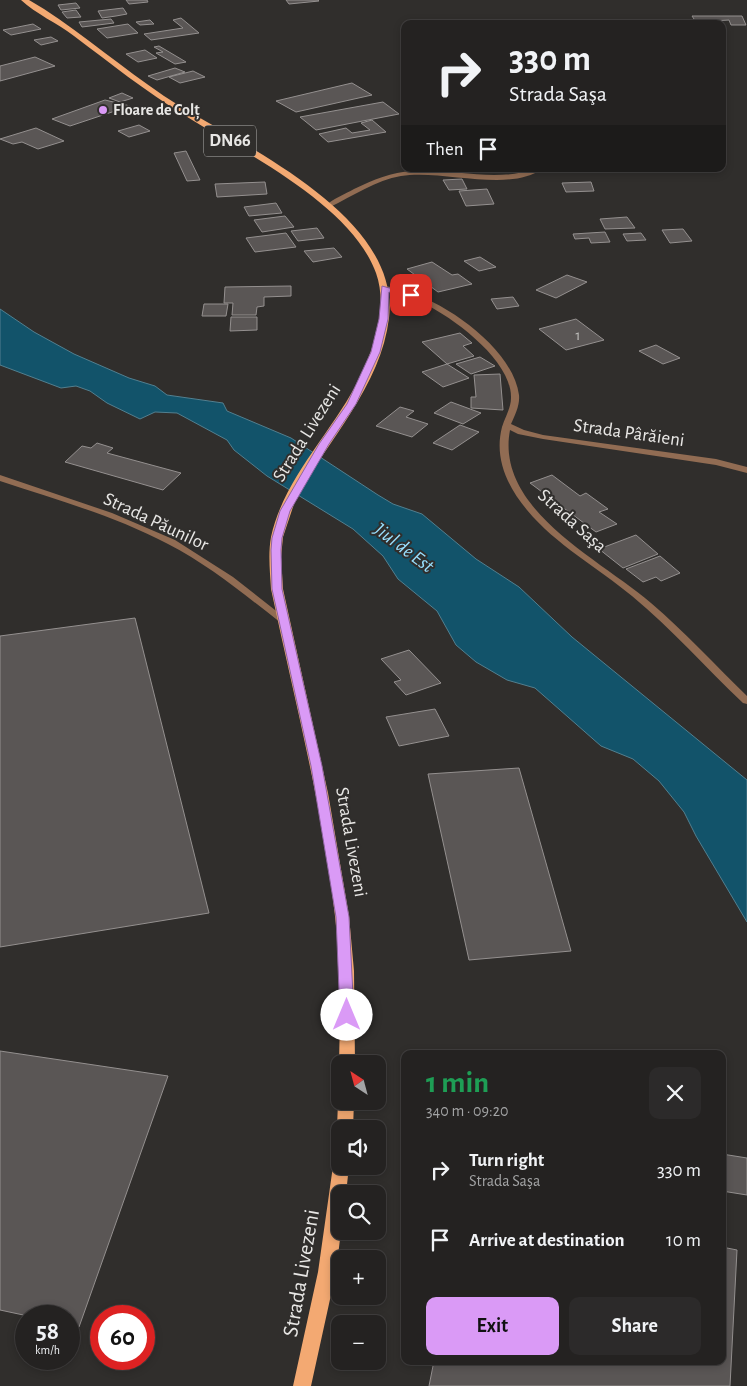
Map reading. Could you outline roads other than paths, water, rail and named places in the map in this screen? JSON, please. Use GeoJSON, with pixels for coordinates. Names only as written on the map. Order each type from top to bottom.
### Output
{"type":"FeatureCollection","features":[{"type":"Feature","properties":{"kind":"main road","name":"Strada Livezeni"},"geometry":{"type":"LineString","coordinates":[[24,0],[166,100],[279,171],[328,206],[354,230],[371,251],[380,271],[385,288],[382,333],[372,360],[351,404],[324,444],[285,511],[277,538],[275,563],[277,589],[316,766],[343,917],[347,970],[347,1055]]}},
{"type":"Feature","properties":{"kind":"main road","name":"Strada Livezeni"},"geometry":{"type":"LineString","coordinates":[[302,1386],[328,1272],[340,1175]]}},
{"type":"Feature","properties":{"kind":"street"},"geometry":{"type":"LineString","coordinates":[[328,206],[383,178],[396,175],[413,173],[499,178],[532,172]]}},
{"type":"Feature","properties":{"kind":"street","name":"Strada Saşa"},"geometry":{"type":"LineString","coordinates":[[385,288],[426,301],[443,309],[507,367],[513,382],[515,396],[503,449],[506,470],[515,489],[532,510],[575,549],[636,594],[747,701]]}},
{"type":"Feature","properties":{"kind":"street","name":"Strada Pârăieni"},"geometry":{"type":"LineString","coordinates":[[507,425],[521,432],[542,438],[716,462],[747,470]]}},
{"type":"Feature","properties":{"kind":"street","name":"Strada Păunilor"},"geometry":{"type":"LineString","coordinates":[[0,478],[122,519],[171,542],[215,568],[284,622]]}},
{"type":"Feature","properties":{"kind":"water","name":"Jiul de Est"},"geometry":{"type":"Polygon","coordinates":[[[0,309],[34,332],[74,354],[129,378],[155,386],[167,395],[223,403],[227,411],[291,438],[393,504],[422,514],[476,559],[519,587],[572,637],[747,780],[747,922],[696,836],[684,812],[659,781],[633,759],[601,746],[535,688],[507,680],[476,662],[456,645],[437,611],[398,579],[383,556],[353,529],[267,476],[234,450],[227,440],[177,413],[155,412],[140,419],[107,403],[90,391],[76,386],[61,388],[0,365],[0,309]]]}},
{"type":"Feature","properties":{"kind":"place","name":"Floare de Colț"},"geometry":{"type":"Point","coordinates":[103,110]}}]}
